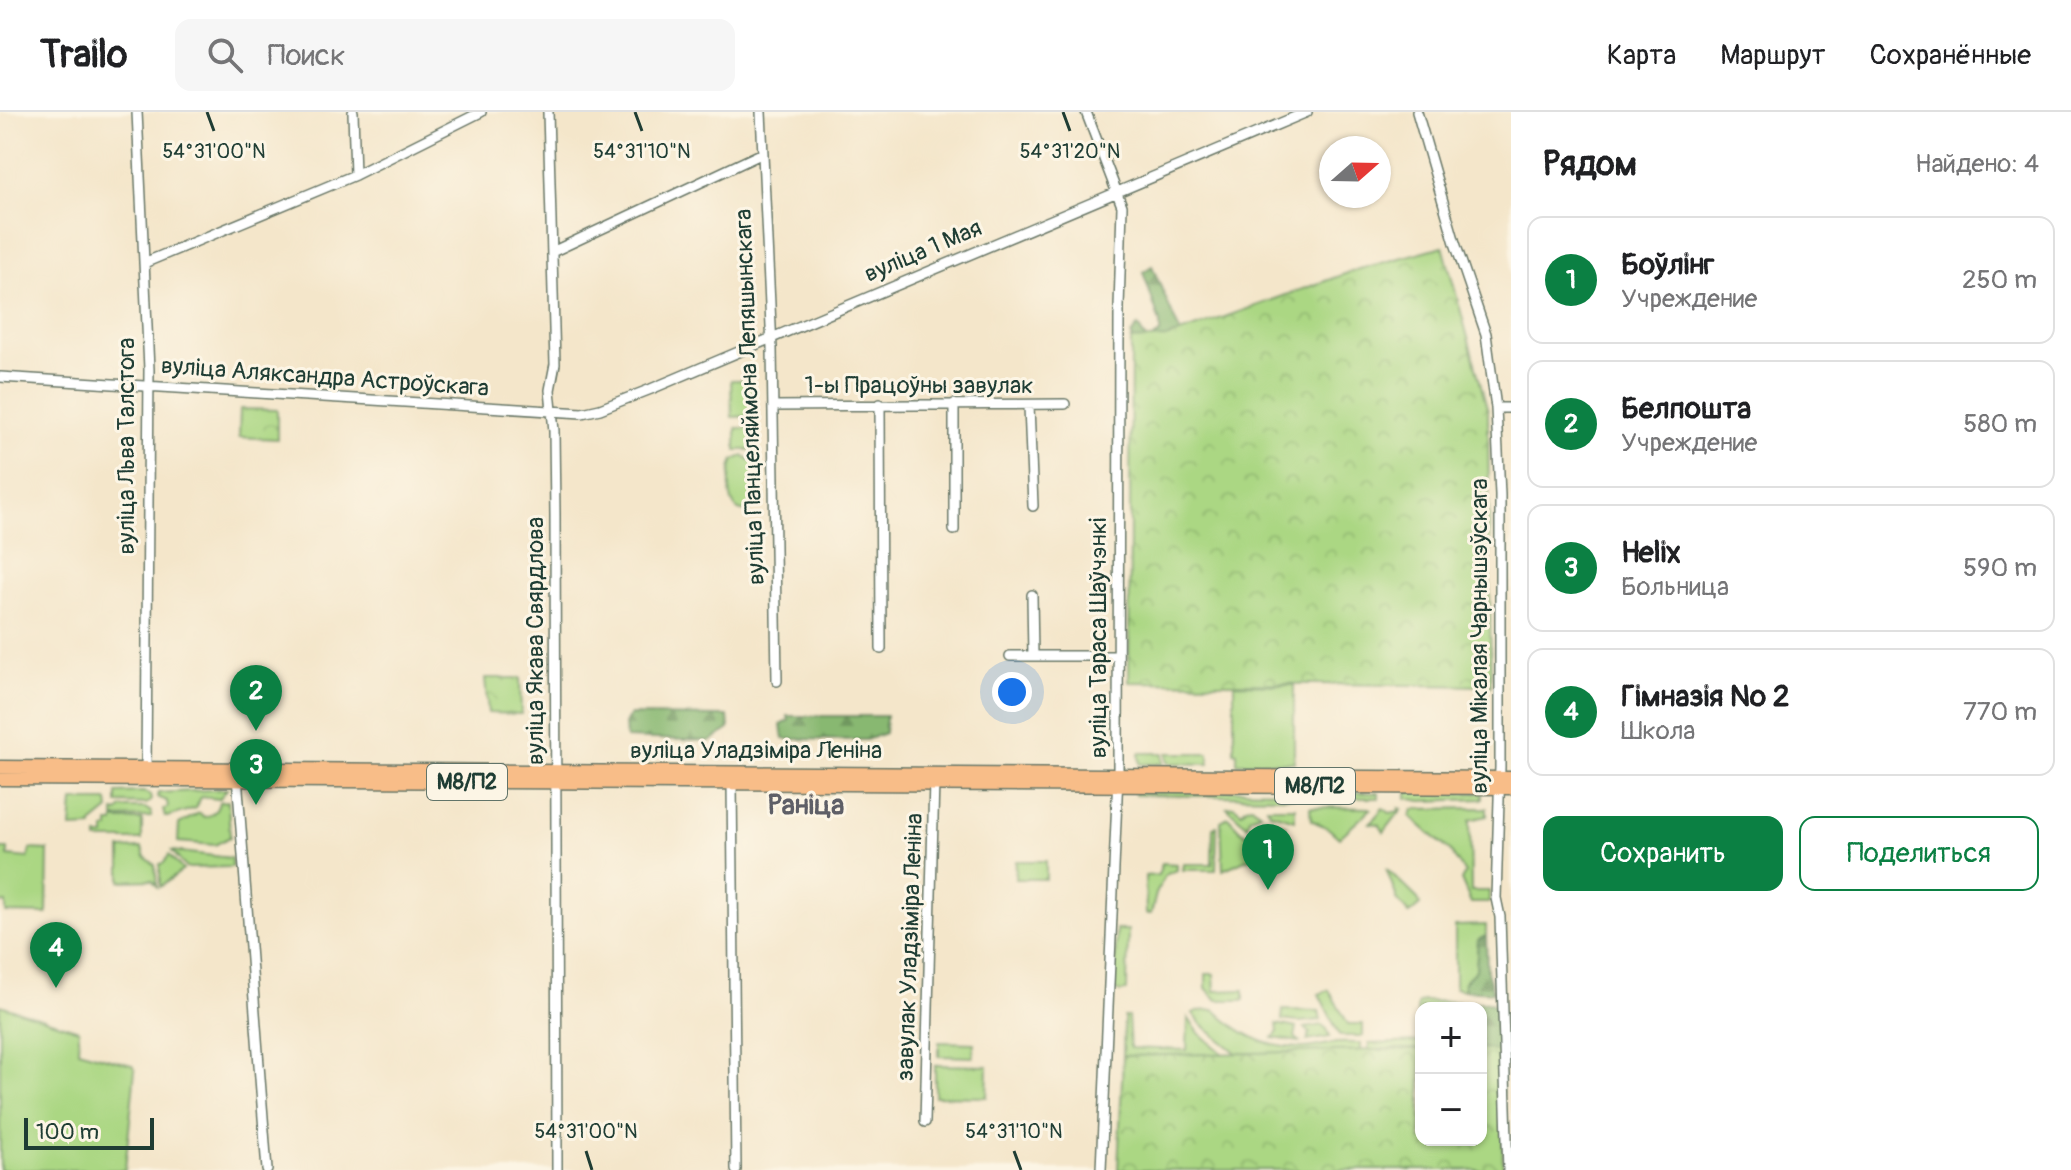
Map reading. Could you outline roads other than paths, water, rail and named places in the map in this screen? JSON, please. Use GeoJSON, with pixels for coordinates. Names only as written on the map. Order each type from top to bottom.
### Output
{"type":"FeatureCollection","features":[{"type":"Feature","properties":{"kind":"main road","name":"вуліца Уладзіміра Леніна"},"geometry":{"type":"LineString","coordinates":[[0,767],[146,774]]}},
{"type":"Feature","properties":{"kind":"main road","name":"вуліца Уладзіміра Леніна"},"geometry":{"type":"LineString","coordinates":[[0,779],[237,774],[1505,783]]}},
{"type":"Feature","properties":{"kind":"main road","name":"вуліца Уладзіміра Леніна"},"geometry":{"type":"LineString","coordinates":[[555,777],[732,784],[934,779]]}},
{"type":"Feature","properties":{"kind":"street","name":"вуліца Льва Талстога"},"geometry":{"type":"LineString","coordinates":[[137,112],[148,386],[146,774]]}},
{"type":"Feature","properties":{"kind":"street"},"geometry":{"type":"LineString","coordinates":[[353,112],[355,175]]}},
{"type":"Feature","properties":{"kind":"street"},"geometry":{"type":"LineString","coordinates":[[144,263],[355,175],[459,117],[481,112]]}},
{"type":"Feature","properties":{"kind":"street","name":"вуліца Якава Свярдлова"},"geometry":{"type":"LineString","coordinates":[[548,112],[555,364],[550,390],[555,515],[557,1170]]}},
{"type":"Feature","properties":{"kind":"street","name":"вуліца Панцеляймона Лепяшынскага"},"geometry":{"type":"LineString","coordinates":[[761,112],[773,406],[777,681]]}},
{"type":"Feature","properties":{"kind":"street","name":"вуліца Тараса Шаўчэнкі"},"geometry":{"type":"LineString","coordinates":[[1086,112],[1122,206],[1118,780],[1101,1170]]}},
{"type":"Feature","properties":{"kind":"street","name":"вуліца 1 Мая"},"geometry":{"type":"LineString","coordinates":[[552,412],[582,413],[600,409],[1307,112]]}},
{"type":"Feature","properties":{"kind":"street","name":"вуліца Мікалая Чарнышэўскага"},"geometry":{"type":"LineString","coordinates":[[1417,112],[1455,243],[1486,334],[1506,495],[1499,573],[1499,664],[1505,783],[1496,898],[1506,1001],[1508,1170]]}},
{"type":"Feature","properties":{"kind":"street"},"geometry":{"type":"LineString","coordinates":[[552,252],[763,153]]}},
{"type":"Feature","properties":{"kind":"street","name":"вуліца Аляксандра Астроўскага"},"geometry":{"type":"LineString","coordinates":[[0,377],[552,412]]}},
{"type":"Feature","properties":{"kind":"street"},"geometry":{"type":"LineString","coordinates":[[880,404],[881,649]]}},
{"type":"Feature","properties":{"kind":"street"},"geometry":{"type":"LineString","coordinates":[[954,404],[954,530]]}},
{"type":"Feature","properties":{"kind":"street","name":"1-ы Працоўны завулак"},"geometry":{"type":"LineString","coordinates":[[773,406],[1065,404]]}},
{"type":"Feature","properties":{"kind":"street"},"geometry":{"type":"LineString","coordinates":[[1029,406],[1033,506]]}},
{"type":"Feature","properties":{"kind":"street"},"geometry":{"type":"LineString","coordinates":[[1496,408],[1511,408]]}},
{"type":"Feature","properties":{"kind":"street"},"geometry":{"type":"LineString","coordinates":[[1499,573],[1511,574]]}},
{"type":"Feature","properties":{"kind":"street"},"geometry":{"type":"LineString","coordinates":[[1032,595],[1033,656]]}},
{"type":"Feature","properties":{"kind":"street"},"geometry":{"type":"LineString","coordinates":[[1010,656],[1118,656]]}},
{"type":"Feature","properties":{"kind":"street"},"geometry":{"type":"LineString","coordinates":[[1499,664],[1511,664]]}},
{"type":"Feature","properties":{"kind":"street"},"geometry":{"type":"LineString","coordinates":[[237,774],[267,1170]]}},
{"type":"Feature","properties":{"kind":"street","name":"завулак Уладзіміра Леніна"},"geometry":{"type":"LineString","coordinates":[[925,1122],[934,779]]}},
{"type":"Feature","properties":{"kind":"street"},"geometry":{"type":"LineString","coordinates":[[732,784],[736,1170]]}},
{"type":"Feature","properties":{"kind":"street"},"geometry":{"type":"LineString","coordinates":[[1500,917],[1511,917]]}},
{"type":"Feature","properties":{"kind":"place","name":"Белпошта"},"geometry":{"type":"Point","coordinates":[256,731]}},
{"type":"Feature","properties":{"kind":"place","name":"Helix"},"geometry":{"type":"Point","coordinates":[256,805]}},
{"type":"Feature","properties":{"kind":"place","name":"Боўлінг"},"geometry":{"type":"Point","coordinates":[1268,890]}},
{"type":"Feature","properties":{"kind":"place","name":"Гімназія № 2"},"geometry":{"type":"Point","coordinates":[56,988]}},
{"type":"Feature","properties":{"kind":"district","name":"Раніца"},"geometry":{"type":"Point","coordinates":[806,805]}}]}
